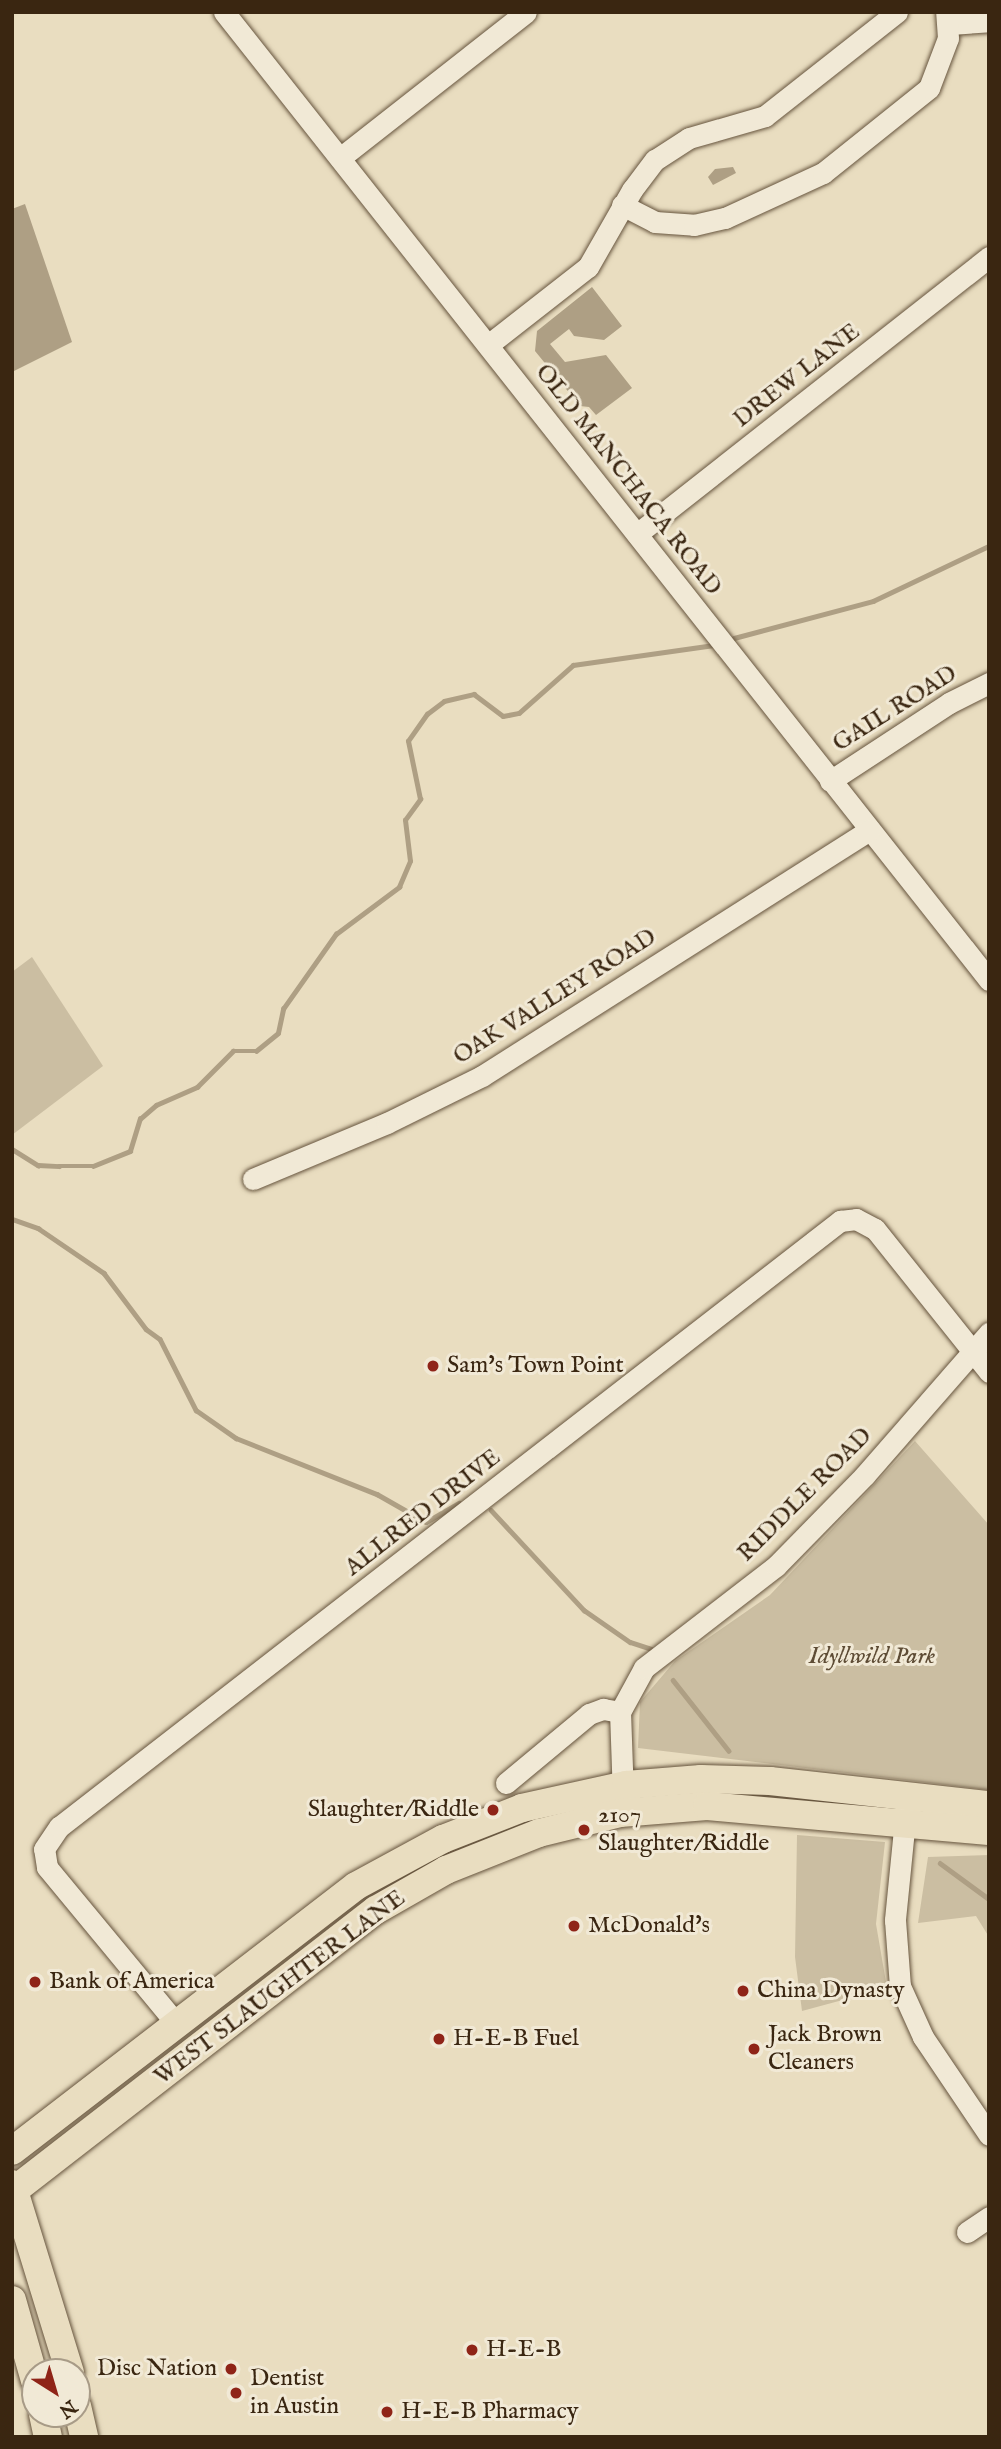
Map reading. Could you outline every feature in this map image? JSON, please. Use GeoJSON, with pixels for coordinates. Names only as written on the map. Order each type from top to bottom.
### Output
{"type":"FeatureCollection","features":[{"type":"Feature","properties":{"kind":"main road","name":"WEST SLAUGHTER LANE"},"geometry":{"type":"LineString","coordinates":[[12,2151],[175,2022],[356,1886],[443,1839],[522,1808],[626,1785],[701,1779],[771,1781],[989,1831]]}},
{"type":"Feature","properties":{"kind":"main road","name":"WEST SLAUGHTER LANE"},"geometry":{"type":"LineString","coordinates":[[13,2189],[376,1910],[446,1870],[539,1833],[620,1813],[707,1807],[906,1811],[989,1805]]}},
{"type":"Feature","properties":{"kind":"main road"},"geometry":{"type":"LineString","coordinates":[[300,1966],[303,1937],[317,1913]]}},
{"type":"Feature","properties":{"kind":"main road"},"geometry":{"type":"LineString","coordinates":[[13,2189],[65,2358]]}},
{"type":"Feature","properties":{"kind":"main road"},"geometry":{"type":"LineString","coordinates":[[12,2301],[28,2358]]}},
{"type":"Feature","properties":{"kind":"street","name":"OLD MANCHACA ROAD"},"geometry":{"type":"LineString","coordinates":[[224,12],[989,980]]}},
{"type":"Feature","properties":{"kind":"street"},"geometry":{"type":"LineString","coordinates":[[340,158],[526,12]]}},
{"type":"Feature","properties":{"kind":"street"},"geometry":{"type":"LineString","coordinates":[[488,345],[588,267],[622,205],[655,160],[671,148],[701,134],[765,116],[897,12]]}},
{"type":"Feature","properties":{"kind":"street"},"geometry":{"type":"LineString","coordinates":[[622,205],[655,222],[694,225],[725,218],[824,173],[929,88],[948,18],[989,21]]}},
{"type":"Feature","properties":{"kind":"street","name":"DREW LANE"},"geometry":{"type":"LineString","coordinates":[[637,534],[989,257]]}},
{"type":"Feature","properties":{"kind":"street","name":"GAIL ROAD"},"geometry":{"type":"LineString","coordinates":[[830,781],[948,703],[989,683]]}},
{"type":"Feature","properties":{"kind":"street","name":"OAK VALLEY ROAD"},"geometry":{"type":"LineString","coordinates":[[253,1179],[387,1123],[482,1076],[869,830]]}},
{"type":"Feature","properties":{"kind":"street","name":"ALLRED DRIVE"},"geometry":{"type":"LineString","coordinates":[[175,2022],[47,1867],[44,1849],[59,1827],[840,1221],[856,1219],[875,1229],[989,1372]]}},
{"type":"Feature","properties":{"kind":"street","name":"RIDDLE ROAD"},"geometry":{"type":"LineString","coordinates":[[620,1712],[627,1692],[644,1668],[776,1566],[865,1475],[989,1333]]}},
{"type":"Feature","properties":{"kind":"street"},"geometry":{"type":"LineString","coordinates":[[506,1783],[589,1714],[603,1709],[620,1712],[626,1785],[620,1813]]}},
{"type":"Feature","properties":{"kind":"street"},"geometry":{"type":"LineString","coordinates":[[906,1811],[895,1920],[900,1986],[923,2037],[989,2135]]}},
{"type":"Feature","properties":{"kind":"street"},"geometry":{"type":"LineString","coordinates":[[967,2232],[989,2217]]}},
{"type":"Feature","properties":{"kind":"green space"},"geometry":{"type":"Polygon","coordinates":[[[32,957],[103,1066],[12,1135],[12,972],[32,957]]]}},
{"type":"Feature","properties":{"kind":"green space","name":"Idyllwild Park"},"geometry":{"type":"Polygon","coordinates":[[[915,1441],[989,1525],[989,1790],[638,1748],[640,1702],[675,1661],[770,1595],[915,1441]]]}},
{"type":"Feature","properties":{"kind":"green space"},"geometry":{"type":"Polygon","coordinates":[[[797,1835],[885,1842],[876,1924],[887,1988],[802,2011],[795,1957],[797,1835]]]}},
{"type":"Feature","properties":{"kind":"green space"},"geometry":{"type":"Polygon","coordinates":[[[989,1855],[989,1937],[976,1916],[918,1923],[928,1857],[989,1855]]]}},
{"type":"Feature","properties":{"kind":"shaded area"},"geometry":{"type":"Polygon","coordinates":[[[733,167],[736,173],[713,185],[708,177],[715,169],[733,167]]]}},
{"type":"Feature","properties":{"kind":"shaded area"},"geometry":{"type":"Polygon","coordinates":[[[25,204],[72,342],[12,372],[12,209],[25,204]]]}},
{"type":"Feature","properties":{"kind":"shaded area"},"geometry":{"type":"Polygon","coordinates":[[[592,287],[622,326],[604,340],[574,336],[569,329],[550,344],[565,362],[606,355],[632,388],[596,415],[589,407],[580,406],[535,351],[537,331],[592,287]]]}},
{"type":"Feature","properties":{"kind":"waterway"},"geometry":{"type":"LineString","coordinates":[[734,638],[873,601],[989,546]]}},
{"type":"Feature","properties":{"kind":"waterway"},"geometry":{"type":"LineString","coordinates":[[12,1149],[38,1165],[59,1166],[93,1166],[130,1151],[140,1119],[156,1105],[197,1087],[233,1051],[256,1051],[278,1033],[283,1009],[336,934],[399,887],[410,861],[405,820],[420,799],[408,741],[427,714],[444,701],[474,694],[503,716],[519,713],[573,665],[714,645]]}},
{"type":"Feature","properties":{"kind":"waterway"},"geometry":{"type":"LineString","coordinates":[[12,1219],[38,1228],[104,1273],[146,1329],[160,1339],[196,1410],[236,1438],[377,1494],[426,1522],[459,1503]]}},
{"type":"Feature","properties":{"kind":"waterway"},"geometry":{"type":"LineString","coordinates":[[491,1510],[584,1610],[630,1642],[651,1649]]}},
{"type":"Feature","properties":{"kind":"waterway"},"geometry":{"type":"LineString","coordinates":[[673,1680],[729,1751]]}},
{"type":"Feature","properties":{"kind":"waterway"},"geometry":{"type":"LineString","coordinates":[[940,1863],[989,1899]]}},
{"type":"Feature","properties":{"kind":"place","name":"Sam's Town Point"},"geometry":{"type":"Point","coordinates":[433,1366]}},
{"type":"Feature","properties":{"kind":"place","name":"Slaughter/Riddle"},"geometry":{"type":"Point","coordinates":[493,1810]}},
{"type":"Feature","properties":{"kind":"place","name":"2107 Slaughter/Riddle"},"geometry":{"type":"Point","coordinates":[584,1830]}},
{"type":"Feature","properties":{"kind":"place","name":"McDonald's"},"geometry":{"type":"Point","coordinates":[574,1926]}},
{"type":"Feature","properties":{"kind":"place","name":"Bank of America"},"geometry":{"type":"Point","coordinates":[35,1982]}},
{"type":"Feature","properties":{"kind":"place","name":"China Dynasty"},"geometry":{"type":"Point","coordinates":[743,1991]}},
{"type":"Feature","properties":{"kind":"place","name":"H-E-B Fuel"},"geometry":{"type":"Point","coordinates":[439,2039]}},
{"type":"Feature","properties":{"kind":"place","name":"Jack Brown Cleaners"},"geometry":{"type":"Point","coordinates":[754,2049]}},
{"type":"Feature","properties":{"kind":"place","name":"H-E-B"},"geometry":{"type":"Point","coordinates":[472,2350]}},
{"type":"Feature","properties":{"kind":"place","name":"Disc Nation"},"geometry":{"type":"Point","coordinates":[231,2369]}},
{"type":"Feature","properties":{"kind":"place","name":"Dentist in Austin"},"geometry":{"type":"Point","coordinates":[236,2393]}},
{"type":"Feature","properties":{"kind":"place","name":"H-E-B Pharmacy"},"geometry":{"type":"Point","coordinates":[387,2412]}}]}
